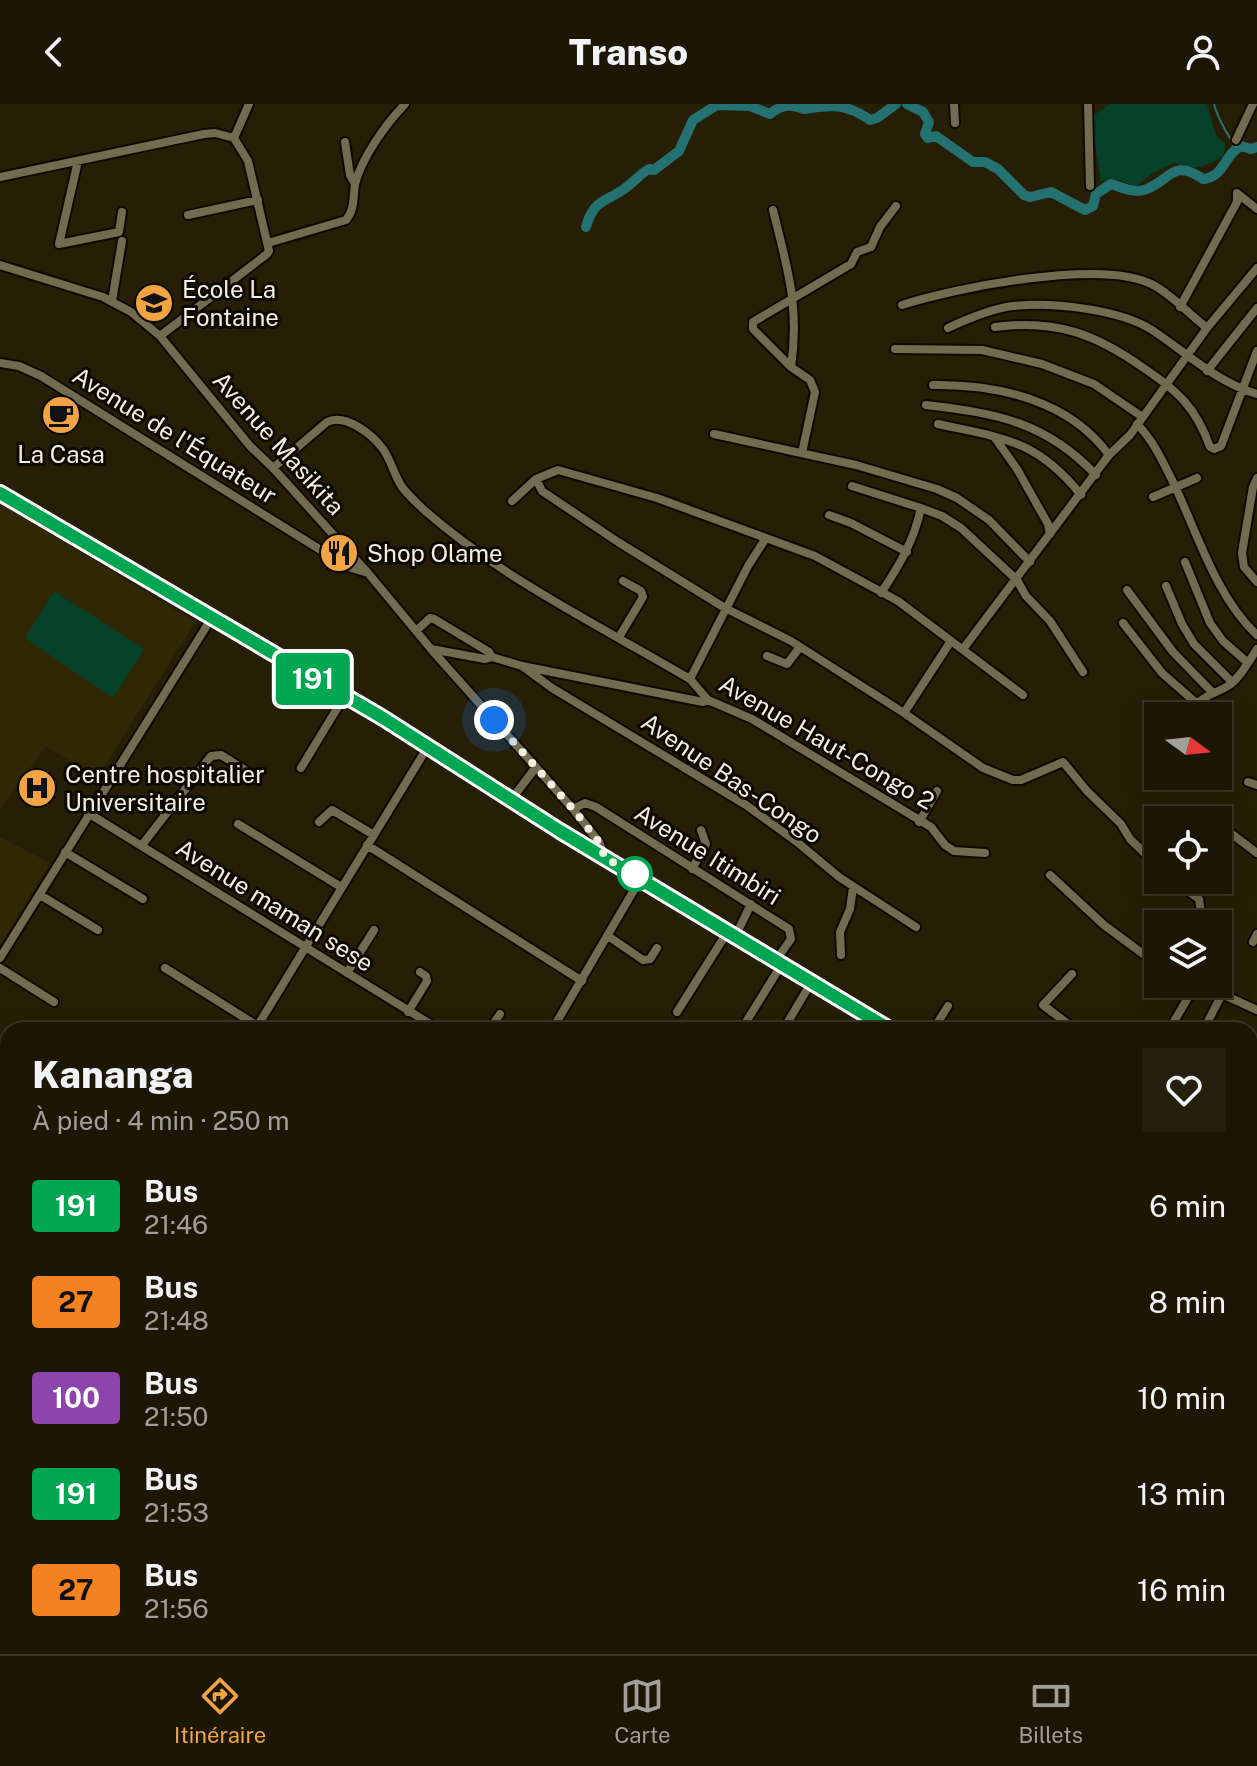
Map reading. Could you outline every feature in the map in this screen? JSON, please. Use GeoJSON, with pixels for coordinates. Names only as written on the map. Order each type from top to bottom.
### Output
{"type":"FeatureCollection","features":[{"type":"Feature","properties":{"kind":"main road"},"geometry":{"type":"LineString","coordinates":[[0,493],[383,718],[605,858],[877,1022]]}},
{"type":"Feature","properties":{"kind":"street"},"geometry":{"type":"LineString","coordinates":[[234,138],[249,104]]}},
{"type":"Feature","properties":{"kind":"street"},"geometry":{"type":"LineString","coordinates":[[268,243],[346,220],[350,214],[355,184],[380,132],[405,104]]}},
{"type":"Feature","properties":{"kind":"street"},"geometry":{"type":"LineString","coordinates":[[954,104],[955,123]]}},
{"type":"Feature","properties":{"kind":"street"},"geometry":{"type":"LineString","coordinates":[[1088,104],[1090,186]]}},
{"type":"Feature","properties":{"kind":"street"},"geometry":{"type":"LineString","coordinates":[[1236,140],[1253,104]]}},
{"type":"Feature","properties":{"kind":"street"},"geometry":{"type":"LineString","coordinates":[[0,177],[204,134],[215,133],[234,138],[248,161],[268,243],[267,254],[160,336]]}},
{"type":"Feature","properties":{"kind":"street"},"geometry":{"type":"LineString","coordinates":[[345,142],[350,175],[355,184]]}},
{"type":"Feature","properties":{"kind":"street"},"geometry":{"type":"LineString","coordinates":[[78,161],[59,244],[119,232],[122,212]]}},
{"type":"Feature","properties":{"kind":"street"},"geometry":{"type":"LineString","coordinates":[[1180,307],[1237,202],[1237,193],[1257,209]]}},
{"type":"Feature","properties":{"kind":"street"},"geometry":{"type":"LineString","coordinates":[[188,215],[258,200]]}},
{"type":"Feature","properties":{"kind":"street"},"geometry":{"type":"LineString","coordinates":[[802,453],[815,392],[810,380],[791,367],[753,329],[752,324],[794,295],[851,264],[860,250],[871,247],[880,227],[896,206]]}},
{"type":"Feature","properties":{"kind":"street"},"geometry":{"type":"LineString","coordinates":[[773,210],[794,295],[791,367]]}},
{"type":"Feature","properties":{"kind":"street"},"geometry":{"type":"LineString","coordinates":[[112,301],[122,241]]}},
{"type":"Feature","properties":{"kind":"street","name":"Avenue Masikita"},"geometry":{"type":"LineString","coordinates":[[0,265],[112,301],[160,336],[250,446],[368,573],[573,809],[599,842],[605,858]]}},
{"type":"Feature","properties":{"kind":"street"},"geometry":{"type":"LineString","coordinates":[[963,649],[1109,455],[1122,445],[1207,328],[1257,268]]}},
{"type":"Feature","properties":{"kind":"street"},"geometry":{"type":"LineString","coordinates":[[902,305],[931,296],[1019,280],[1103,276],[1139,279],[1155,286],[1207,328]]}},
{"type":"Feature","properties":{"kind":"street"},"geometry":{"type":"LineString","coordinates":[[948,328],[975,315],[1015,306],[1105,312],[1138,323],[1207,371],[1257,394]]}},
{"type":"Feature","properties":{"kind":"street"},"geometry":{"type":"LineString","coordinates":[[1207,371],[1257,308]]}},
{"type":"Feature","properties":{"kind":"street"},"geometry":{"type":"LineString","coordinates":[[995,327],[1037,324],[1075,331],[1115,348],[1165,383],[1192,409],[1210,447],[1214,449],[1221,446],[1257,351]]}},
{"type":"Feature","properties":{"kind":"street"},"geometry":{"type":"LineString","coordinates":[[895,349],[982,350],[1059,368],[1094,384],[1139,420],[1176,488],[1232,608],[1257,635]]}},
{"type":"Feature","properties":{"kind":"street","name":"Avenue de l'Équateur"},"geometry":{"type":"LineString","coordinates":[[0,363],[19,366],[41,376],[348,567],[368,573]]}},
{"type":"Feature","properties":{"kind":"street"},"geometry":{"type":"LineString","coordinates":[[933,385],[979,387],[1045,404],[1075,422],[1109,455]]}},
{"type":"Feature","properties":{"kind":"street"},"geometry":{"type":"LineString","coordinates":[[926,405],[978,411],[1033,427],[1056,439],[1096,475]]}},
{"type":"Feature","properties":{"kind":"street","name":"Avenue Haut-Congo 2"},"geometry":{"type":"LineString","coordinates":[[273,468],[334,418],[355,426],[384,451],[411,497],[468,546],[690,679],[708,700],[752,719],[937,832],[939,839],[954,851],[985,853]]}},
{"type":"Feature","properties":{"kind":"street"},"geometry":{"type":"LineString","coordinates":[[938,424],[1031,449],[1048,459],[1081,495]]}},
{"type":"Feature","properties":{"kind":"street"},"geometry":{"type":"LineString","coordinates":[[714,434],[901,477],[957,498],[989,520],[1030,562]]}},
{"type":"Feature","properties":{"kind":"street"},"geometry":{"type":"LineString","coordinates":[[994,437],[1017,469],[1048,524],[1050,534]]}},
{"type":"Feature","properties":{"kind":"street"},"geometry":{"type":"LineString","coordinates":[[512,501],[536,479],[549,472],[565,471],[657,498],[815,556],[907,607],[1023,695]]}},
{"type":"Feature","properties":{"kind":"street"},"geometry":{"type":"LineString","coordinates":[[1153,497],[1197,478]]}},
{"type":"Feature","properties":{"kind":"street"},"geometry":{"type":"LineString","coordinates":[[536,479],[542,491],[574,514],[728,609],[800,647],[983,768],[1013,780],[1026,779],[1063,762],[1144,852]]}},
{"type":"Feature","properties":{"kind":"street"},"geometry":{"type":"LineString","coordinates":[[1256,484],[1242,553],[1248,575],[1257,582]]}},
{"type":"Feature","properties":{"kind":"street"},"geometry":{"type":"LineString","coordinates":[[852,486],[942,516],[961,528],[1017,580],[1026,596],[1050,621],[1083,672]]}},
{"type":"Feature","properties":{"kind":"street"},"geometry":{"type":"LineString","coordinates":[[881,593],[907,552],[921,508]]}},
{"type":"Feature","properties":{"kind":"street"},"geometry":{"type":"LineString","coordinates":[[829,515],[907,552]]}},
{"type":"Feature","properties":{"kind":"street","name":"Avenue Haut-Congo 2"},"geometry":{"type":"LineString","coordinates":[[690,679],[748,566],[766,538]]}},
{"type":"Feature","properties":{"kind":"street"},"geometry":{"type":"LineString","coordinates":[[1185,562],[1210,623],[1223,641],[1248,663]]}},
{"type":"Feature","properties":{"kind":"street"},"geometry":{"type":"LineString","coordinates":[[619,637],[643,597],[641,591],[623,581]]}},
{"type":"Feature","properties":{"kind":"street"},"geometry":{"type":"LineString","coordinates":[[1166,586],[1194,644],[1232,682]]}},
{"type":"Feature","properties":{"kind":"street"},"geometry":{"type":"LineString","coordinates":[[1127,590],[1173,652],[1211,691]]}},
{"type":"Feature","properties":{"kind":"street"},"geometry":{"type":"LineString","coordinates":[[416,631],[430,618],[434,619],[489,652],[492,657]]}},
{"type":"Feature","properties":{"kind":"street"},"geometry":{"type":"LineString","coordinates":[[0,958],[211,619]]}},
{"type":"Feature","properties":{"kind":"street"},"geometry":{"type":"LineString","coordinates":[[1123,623],[1162,673],[1191,700],[1199,702],[1211,691],[1232,682],[1257,649]]}},
{"type":"Feature","properties":{"kind":"street"},"geometry":{"type":"LineString","coordinates":[[904,713],[951,641]]}},
{"type":"Feature","properties":{"kind":"street"},"geometry":{"type":"LineString","coordinates":[[767,656],[787,664],[800,647]]}},
{"type":"Feature","properties":{"kind":"street"},"geometry":{"type":"LineString","coordinates":[[431,649],[485,659],[492,657],[522,666],[703,702],[708,700]]}},
{"type":"Feature","properties":{"kind":"street","name":"Avenue Bas-Congo"},"geometry":{"type":"LineString","coordinates":[[522,666],[552,688],[746,805],[853,887],[916,927]]}},
{"type":"Feature","properties":{"kind":"street"},"geometry":{"type":"LineString","coordinates":[[301,768],[344,697]]}},
{"type":"Feature","properties":{"kind":"street"},"geometry":{"type":"LineString","coordinates":[[263,1022],[305,947],[427,748]]}},
{"type":"Feature","properties":{"kind":"street"},"geometry":{"type":"LineString","coordinates":[[142,845],[211,756],[221,755],[255,776]]}},
{"type":"Feature","properties":{"kind":"street"},"geometry":{"type":"LineString","coordinates":[[511,800],[536,767]]}},
{"type":"Feature","properties":{"kind":"street"},"geometry":{"type":"LineString","coordinates":[[919,822],[937,791]]}},
{"type":"Feature","properties":{"kind":"street","name":"Avenue Itimbiri"},"geometry":{"type":"LineString","coordinates":[[573,809],[585,803],[596,807],[789,929],[791,939],[779,962]]}},
{"type":"Feature","properties":{"kind":"street"},"geometry":{"type":"LineString","coordinates":[[319,822],[332,810],[374,835]]}},
{"type":"Feature","properties":{"kind":"street","name":"Avenue maman sese"},"geometry":{"type":"LineString","coordinates":[[88,813],[426,1022]]}},
{"type":"Feature","properties":{"kind":"street"},"geometry":{"type":"LineString","coordinates":[[238,824],[341,887]]}},
{"type":"Feature","properties":{"kind":"street"},"geometry":{"type":"LineString","coordinates":[[692,869],[706,844],[701,830]]}},
{"type":"Feature","properties":{"kind":"street"},"geometry":{"type":"LineString","coordinates":[[1232,834],[1257,853]]}},
{"type":"Feature","properties":{"kind":"street"},"geometry":{"type":"LineString","coordinates":[[367,845],[582,981]]}},
{"type":"Feature","properties":{"kind":"street"},"geometry":{"type":"LineString","coordinates":[[65,852],[143,899]]}},
{"type":"Feature","properties":{"kind":"street"},"geometry":{"type":"LineString","coordinates":[[1050,875],[1104,925],[1144,955]]}},
{"type":"Feature","properties":{"kind":"street"},"geometry":{"type":"LineString","coordinates":[[557,1022],[641,878]]}},
{"type":"Feature","properties":{"kind":"street"},"geometry":{"type":"LineString","coordinates":[[841,955],[840,932],[850,909],[853,887]]}},
{"type":"Feature","properties":{"kind":"street"},"geometry":{"type":"LineString","coordinates":[[40,895],[98,930]]}},
{"type":"Feature","properties":{"kind":"street"},"geometry":{"type":"LineString","coordinates":[[677,1012],[751,904]]}},
{"type":"Feature","properties":{"kind":"street"},"geometry":{"type":"LineString","coordinates":[[347,973],[374,930]]}},
{"type":"Feature","properties":{"kind":"street"},"geometry":{"type":"LineString","coordinates":[[608,936],[643,960],[650,959],[657,948]]}},
{"type":"Feature","properties":{"kind":"street"},"geometry":{"type":"LineString","coordinates":[[745,1022],[779,962]]}},
{"type":"Feature","properties":{"kind":"street"},"geometry":{"type":"LineString","coordinates":[[0,968],[54,1002]]}},
{"type":"Feature","properties":{"kind":"street"},"geometry":{"type":"LineString","coordinates":[[165,968],[248,1022]]}},
{"type":"Feature","properties":{"kind":"street"},"geometry":{"type":"LineString","coordinates":[[408,1012],[427,981],[420,972]]}},
{"type":"Feature","properties":{"kind":"street"},"geometry":{"type":"LineString","coordinates":[[1065,1022],[1043,1005],[1072,974]]}},
{"type":"Feature","properties":{"kind":"street"},"geometry":{"type":"LineString","coordinates":[[788,1022],[811,983]]}},
{"type":"Feature","properties":{"kind":"street"},"geometry":{"type":"LineString","coordinates":[[1174,1022],[1189,998]]}},
{"type":"Feature","properties":{"kind":"street"},"geometry":{"type":"LineString","coordinates":[[1208,1022],[1220,998]]}},
{"type":"Feature","properties":{"kind":"street"},"geometry":{"type":"LineString","coordinates":[[1231,998],[1257,1010]]}},
{"type":"Feature","properties":{"kind":"street"},"geometry":{"type":"LineString","coordinates":[[938,1022],[948,1006]]}},
{"type":"Feature","properties":{"kind":"street"},"geometry":{"type":"LineString","coordinates":[[494,1022],[500,1014]]}},
{"type":"Feature","properties":{"kind":"street"},"geometry":{"type":"LineString","coordinates":[[866,1022],[869,1017]]}},
{"type":"Feature","properties":{"kind":"shaded area"},"geometry":{"type":"Polygon","coordinates":[[[0,503],[195,622],[97,778],[46,746],[0,809],[0,503]]]}},
{"type":"Feature","properties":{"kind":"shaded area"},"geometry":{"type":"Polygon","coordinates":[[[0,837],[50,863],[0,945],[0,837]]]}},
{"type":"Feature","properties":{"kind":"green space"},"geometry":{"type":"Polygon","coordinates":[[[1110,104],[1207,104],[1216,136],[1226,144],[1223,156],[1199,167],[1174,163],[1153,173],[1135,187],[1119,180],[1101,182],[1091,117],[1110,104]]]}},
{"type":"Feature","properties":{"kind":"green space"},"geometry":{"type":"Polygon","coordinates":[[[54,591],[144,649],[113,698],[25,638],[54,591]]]}},
{"type":"Feature","properties":{"kind":"waterway"},"geometry":{"type":"LineString","coordinates":[[586,227],[598,205],[679,151],[693,120],[717,105],[750,106],[770,114],[787,106],[804,109],[839,107],[870,120],[896,104]]}},
{"type":"Feature","properties":{"kind":"waterway"},"geometry":{"type":"LineString","coordinates":[[907,104],[923,112],[929,122],[925,134],[928,138],[936,136],[973,162],[985,162],[998,169],[1024,195],[1030,197],[1051,192],[1085,210],[1093,206],[1096,194],[1111,184],[1140,191],[1172,173],[1184,170],[1203,179],[1216,174],[1241,146],[1257,147]]}},
{"type":"Feature","properties":{"kind":"waterway"},"geometry":{"type":"LineString","coordinates":[[1214,104],[1235,148]]}},
{"type":"Feature","properties":{"kind":"bus line","name":"191"},"geometry":{"type":"LineString","coordinates":[[0,493],[383,718],[560,831],[877,1022]]}},
{"type":"Feature","properties":{"kind":"place","name":"École La Fontaine"},"geometry":{"type":"Point","coordinates":[154,303]}},
{"type":"Feature","properties":{"kind":"place","name":"La Casa"},"geometry":{"type":"Point","coordinates":[61,415]}},
{"type":"Feature","properties":{"kind":"place","name":"Shop Olame"},"geometry":{"type":"Point","coordinates":[339,553]}},
{"type":"Feature","properties":{"kind":"place","name":"Centre hospitalier Universitaire"},"geometry":{"type":"Point","coordinates":[37,788]}},
{"type":"Feature","properties":{"kind":"route"},"geometry":{"type":"LineString","coordinates":[[494,720],[573,809],[599,842],[605,858],[635,874]]}}]}
